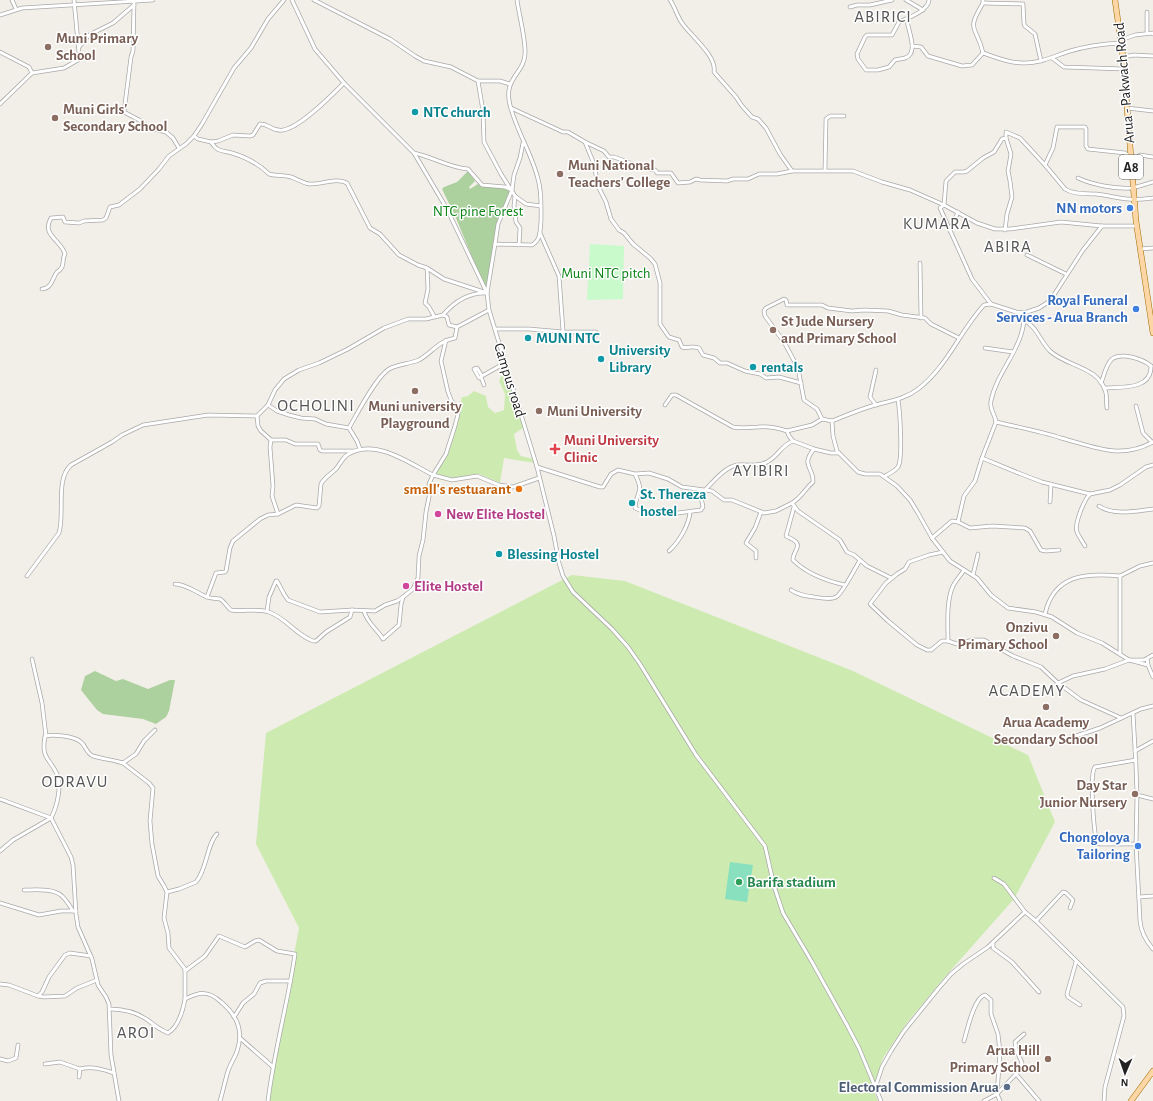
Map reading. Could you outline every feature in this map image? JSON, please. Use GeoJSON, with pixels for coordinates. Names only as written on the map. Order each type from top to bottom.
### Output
{"type":"FeatureCollection","features":[{"type":"Feature","properties":{"kind":"main road","name":"Arua - Pakwach Road"},"geometry":{"type":"LineString","coordinates":[[1115,0],[1123,56],[1136,226],[1152,316],[1153,333]]}},
{"type":"Feature","properties":{"kind":"main road"},"geometry":{"type":"LineString","coordinates":[[1131,1101],[1153,1071]]}},
{"type":"Feature","properties":{"kind":"street"},"geometry":{"type":"LineString","coordinates":[[12,0],[16,9]]}},
{"type":"Feature","properties":{"kind":"street"},"geometry":{"type":"LineString","coordinates":[[0,104],[32,73],[61,69],[78,60],[74,0]]}},
{"type":"Feature","properties":{"kind":"street"},"geometry":{"type":"LineString","coordinates":[[78,47],[89,35],[113,23],[134,3],[144,0],[153,0]]}},
{"type":"Feature","properties":{"kind":"street"},"geometry":{"type":"LineString","coordinates":[[42,289],[50,285],[57,273],[62,268],[65,254],[52,238],[49,231],[48,227],[52,218],[63,217],[65,222],[74,223],[105,220],[110,207],[119,205],[140,190],[168,157],[194,136],[234,68],[251,48],[268,19],[284,0]]}},
{"type":"Feature","properties":{"kind":"street"},"geometry":{"type":"LineString","coordinates":[[292,0],[315,49],[344,83],[414,153],[448,209],[486,293]]}},
{"type":"Feature","properties":{"kind":"street"},"geometry":{"type":"LineString","coordinates":[[314,0],[390,39],[424,61],[451,67],[478,81],[500,81],[510,84]]}},
{"type":"Feature","properties":{"kind":"street"},"geometry":{"type":"LineString","coordinates":[[495,244],[532,245],[537,242],[540,233],[541,206],[538,179],[523,142],[508,95],[510,84],[520,69],[525,55],[517,0]]}},
{"type":"Feature","properties":{"kind":"street"},"geometry":{"type":"LineString","coordinates":[[670,0],[682,23],[714,63],[714,72],[752,117],[758,119],[766,128],[780,154],[792,171]]}},
{"type":"Feature","properties":{"kind":"street"},"geometry":{"type":"LineString","coordinates":[[850,7],[857,5],[870,5],[879,1],[892,0]]}},
{"type":"Feature","properties":{"kind":"street"},"geometry":{"type":"LineString","coordinates":[[906,0],[923,10]]}},
{"type":"Feature","properties":{"kind":"street"},"geometry":{"type":"LineString","coordinates":[[907,19],[912,46],[908,57],[895,60],[889,67],[878,70],[866,70],[857,56],[857,53],[867,35],[890,35],[893,33],[899,22],[927,7],[929,0]]}},
{"type":"Feature","properties":{"kind":"street"},"geometry":{"type":"LineString","coordinates":[[0,15],[16,9],[123,1],[134,3]]}},
{"type":"Feature","properties":{"kind":"street"},"geometry":{"type":"LineString","coordinates":[[983,53],[973,26],[974,18],[983,1],[1023,4],[1024,24],[1035,34],[1041,61]]}},
{"type":"Feature","properties":{"kind":"street"},"geometry":{"type":"LineString","coordinates":[[134,3],[134,49],[130,64],[124,112],[150,128],[166,132],[174,138],[179,148]]}},
{"type":"Feature","properties":{"kind":"street"},"geometry":{"type":"LineString","coordinates":[[1147,12],[1147,33]]}},
{"type":"Feature","properties":{"kind":"street"},"geometry":{"type":"LineString","coordinates":[[983,53],[1008,61],[1021,63],[1035,62],[1097,44],[1121,42],[1147,33],[1153,33]]}},
{"type":"Feature","properties":{"kind":"street"},"geometry":{"type":"LineString","coordinates":[[912,46],[921,47],[928,56],[962,66],[972,64],[983,53]]}},
{"type":"Feature","properties":{"kind":"street"},"geometry":{"type":"LineString","coordinates":[[0,52],[29,67],[32,73]]}},
{"type":"Feature","properties":{"kind":"street"},"geometry":{"type":"LineString","coordinates":[[1123,56],[1153,56]]}},
{"type":"Feature","properties":{"kind":"street"},"geometry":{"type":"LineString","coordinates":[[1052,58],[1064,68],[1124,69]]}},
{"type":"Feature","properties":{"kind":"street"},"geometry":{"type":"LineString","coordinates":[[478,81],[483,111],[484,142],[515,196],[526,204],[541,206]]}},
{"type":"Feature","properties":{"kind":"street"},"geometry":{"type":"LineString","coordinates":[[194,136],[198,139],[211,142],[233,136],[250,136],[253,135],[260,124],[267,124],[271,128],[277,130],[286,130],[310,114],[344,83]]}},
{"type":"Feature","properties":{"kind":"street"},"geometry":{"type":"LineString","coordinates":[[511,108],[539,122],[563,132],[568,132],[604,151],[609,157],[614,157],[637,167],[656,170],[657,173],[671,173],[678,183],[690,182],[696,179],[727,181],[733,178],[748,179],[759,174],[777,174],[792,171],[854,171],[882,182],[907,188],[982,225],[995,229],[1005,230],[1059,222],[1102,226],[1136,226]]}},
{"type":"Feature","properties":{"kind":"street"},"geometry":{"type":"LineString","coordinates":[[1127,108],[1153,111]]}},
{"type":"Feature","properties":{"kind":"street"},"geometry":{"type":"LineString","coordinates":[[825,170],[826,119],[830,116],[844,116]]}},
{"type":"Feature","properties":{"kind":"street"},"geometry":{"type":"LineString","coordinates":[[1046,165],[1053,148],[1057,127],[1085,127],[1086,146],[1088,149],[1125,153],[1131,160],[1140,155],[1153,157]]}},
{"type":"Feature","properties":{"kind":"street"},"geometry":{"type":"LineString","coordinates":[[1005,230],[1007,214],[1012,197],[1008,171],[1011,154],[1006,138],[1006,132],[1018,136],[1046,165],[1062,186],[1068,191],[1134,200],[1153,198]]}},
{"type":"Feature","properties":{"kind":"street"},"geometry":{"type":"LineString","coordinates":[[991,304],[972,279],[940,209],[944,205],[946,181],[955,172],[967,171],[983,158],[994,152],[1002,139],[1006,138]]}},
{"type":"Feature","properties":{"kind":"street"},"geometry":{"type":"LineString","coordinates":[[211,142],[216,149],[232,153],[262,167],[269,174],[282,175],[308,184],[322,184],[338,181],[347,183],[370,228],[380,234],[399,255],[427,268],[444,279],[486,293]]}},
{"type":"Feature","properties":{"kind":"street"},"geometry":{"type":"LineString","coordinates":[[486,293],[498,224],[507,198],[512,190],[512,181],[520,158],[523,142]]}},
{"type":"Feature","properties":{"kind":"street"},"geometry":{"type":"LineString","coordinates":[[585,142],[594,164],[598,186],[606,202],[611,219],[619,230],[624,233],[633,244],[655,264],[660,283],[659,321],[666,334],[669,337],[679,340],[682,347],[695,346],[701,350],[703,355],[714,358],[720,362],[727,363],[745,371],[760,374],[766,378],[779,377],[801,383]]}},
{"type":"Feature","properties":{"kind":"street"},"geometry":{"type":"LineString","coordinates":[[414,153],[454,166],[468,168],[482,185],[512,190]]}},
{"type":"Feature","properties":{"kind":"street"},"geometry":{"type":"LineString","coordinates":[[1078,178],[1100,185],[1133,188],[1153,182]]}},
{"type":"Feature","properties":{"kind":"street"},"geometry":{"type":"LineString","coordinates":[[515,196],[514,206],[516,222],[520,228],[519,245]]}},
{"type":"Feature","properties":{"kind":"street"},"geometry":{"type":"LineString","coordinates":[[950,232],[958,212]]}},
{"type":"Feature","properties":{"kind":"street"},"geometry":{"type":"LineString","coordinates":[[665,405],[674,394],[733,427],[764,427],[787,431],[812,425],[822,419],[832,421],[876,405],[898,400],[914,392],[923,385],[943,362],[983,306],[991,304],[1024,313],[1039,308],[1050,301],[1066,274],[1102,226]]}},
{"type":"Feature","properties":{"kind":"street"},"geometry":{"type":"LineString","coordinates":[[540,233],[559,276],[563,331]]}},
{"type":"Feature","properties":{"kind":"street"},"geometry":{"type":"LineString","coordinates":[[1140,250],[1153,248]]}},
{"type":"Feature","properties":{"kind":"street"},"geometry":{"type":"LineString","coordinates":[[1027,255],[1066,274]]}},
{"type":"Feature","properties":{"kind":"street"},"geometry":{"type":"LineString","coordinates":[[920,263],[922,318]]}},
{"type":"Feature","properties":{"kind":"street"},"geometry":{"type":"LineString","coordinates":[[427,268],[428,289],[425,303],[434,316]]}},
{"type":"Feature","properties":{"kind":"street"},"geometry":{"type":"LineString","coordinates":[[443,315],[450,306],[460,300],[474,293],[486,293]]}},
{"type":"Feature","properties":{"kind":"street","name":"Campus road"},"geometry":{"type":"LineString","coordinates":[[486,293],[489,310],[537,467],[562,573],[566,582],[573,592],[612,629],[628,647],[696,756],[765,846],[778,903],[859,1048],[881,1101]]}},
{"type":"Feature","properties":{"kind":"street"},"geometry":{"type":"LineString","coordinates":[[822,419],[817,409],[804,400],[800,372],[784,342],[764,314],[765,310],[772,305],[784,299],[787,305],[822,305],[828,308],[852,311],[880,310],[927,319],[931,324],[959,338]]}},
{"type":"Feature","properties":{"kind":"street"},"geometry":{"type":"LineString","coordinates":[[27,576],[59,533],[64,477],[66,470],[71,465],[122,435],[143,425],[208,415],[257,416],[268,405],[279,384],[284,379],[299,370],[319,363],[348,349],[384,328],[408,319],[426,319],[443,315],[447,317],[449,325],[457,327],[489,310]]}},
{"type":"Feature","properties":{"kind":"street"},"geometry":{"type":"LineString","coordinates":[[958,522],[964,496],[975,481],[996,422],[991,408],[992,397],[1014,352],[1024,320],[1024,313]]}},
{"type":"Feature","properties":{"kind":"street"},"geometry":{"type":"LineString","coordinates":[[1024,320],[1032,326],[1050,350],[1055,354],[1081,366],[1101,383],[1106,396],[1107,408]]}},
{"type":"Feature","properties":{"kind":"street"},"geometry":{"type":"LineString","coordinates":[[349,428],[374,386],[386,371],[391,368],[418,360],[446,340],[455,338],[457,327]]}},
{"type":"Feature","properties":{"kind":"street"},"geometry":{"type":"LineString","coordinates":[[495,329],[596,332],[596,335]]}},
{"type":"Feature","properties":{"kind":"street"},"geometry":{"type":"LineString","coordinates":[[267,611],[269,597],[276,580],[285,596],[290,601],[316,611],[327,612],[352,610],[375,611],[385,605],[395,602],[413,589],[418,578],[419,554],[423,540],[430,492],[429,484],[446,454],[458,414],[458,407],[452,402],[448,392],[441,361],[446,340]]}},
{"type":"Feature","properties":{"kind":"street"},"geometry":{"type":"LineString","coordinates":[[985,348],[1014,352]]}},
{"type":"Feature","properties":{"kind":"street"},"geometry":{"type":"LineString","coordinates":[[1101,383],[1108,364],[1115,358],[1123,356],[1146,362],[1152,366],[1150,376],[1142,383],[1126,387],[1104,388]]}},
{"type":"Feature","properties":{"kind":"street"},"geometry":{"type":"LineString","coordinates":[[484,385],[481,376],[479,378],[474,369],[477,368],[482,376],[505,363]]}},
{"type":"Feature","properties":{"kind":"street"},"geometry":{"type":"LineString","coordinates":[[876,370],[870,396],[876,405]]}},
{"type":"Feature","properties":{"kind":"street"},"geometry":{"type":"LineString","coordinates":[[885,476],[897,468],[900,459],[900,415],[898,400]]}},
{"type":"Feature","properties":{"kind":"street"},"geometry":{"type":"LineString","coordinates":[[268,405],[277,411],[289,415],[315,419],[326,424],[349,428],[360,449]]}},
{"type":"Feature","properties":{"kind":"street"},"geometry":{"type":"LineString","coordinates":[[996,422],[1060,437],[1109,451],[1134,450],[1141,449],[1153,442],[1143,433],[1136,406]]}},
{"type":"Feature","properties":{"kind":"street"},"geometry":{"type":"LineString","coordinates":[[257,416],[258,426],[261,431],[271,440],[286,440],[295,444],[318,444],[320,450],[322,451],[355,451]]}},
{"type":"Feature","properties":{"kind":"street"},"geometry":{"type":"LineString","coordinates":[[832,421],[835,447],[839,453],[858,472],[865,474],[879,473],[897,486],[910,500],[932,538],[950,561],[973,575],[981,582],[991,596],[1008,608],[1045,614],[1060,621],[1077,632],[1102,643],[1130,660],[1148,665]]}},
{"type":"Feature","properties":{"kind":"street"},"geometry":{"type":"LineString","coordinates":[[787,431],[793,441],[814,449],[831,453],[839,453]]}},
{"type":"Feature","properties":{"kind":"street"},"geometry":{"type":"LineString","coordinates":[[271,440],[272,496],[278,514]]}},
{"type":"Feature","properties":{"kind":"street"},"geometry":{"type":"LineString","coordinates":[[635,474],[640,485],[640,492],[635,504],[636,509],[667,514],[701,510],[703,507],[704,490],[729,467],[766,463],[778,454],[784,445],[793,441]]}},
{"type":"Feature","properties":{"kind":"street"},"geometry":{"type":"LineString","coordinates":[[207,597],[216,573],[226,571],[230,548],[233,541],[260,519],[268,515],[278,514],[296,505],[315,508],[319,506],[320,484],[322,481],[337,468],[344,458],[360,449],[372,449],[386,452],[433,475],[452,480],[477,476],[499,485],[514,487],[539,478]]}},
{"type":"Feature","properties":{"kind":"street"},"geometry":{"type":"LineString","coordinates":[[537,467],[600,487],[606,485],[611,474],[618,470],[635,474],[649,473],[668,479],[682,487],[712,491],[724,500],[732,500],[761,512],[768,513],[793,505],[802,497],[807,488],[813,482],[813,477],[808,464],[808,458],[814,449]]}},
{"type":"Feature","properties":{"kind":"street"},"geometry":{"type":"LineString","coordinates":[[982,458],[1021,474],[1051,484],[1090,494],[1110,490],[1120,486],[1146,467],[1153,465]]}},
{"type":"Feature","properties":{"kind":"street"},"geometry":{"type":"LineString","coordinates":[[1050,502],[1051,484]]}},
{"type":"Feature","properties":{"kind":"street"},"geometry":{"type":"LineString","coordinates":[[1085,546],[1077,532],[1076,526],[1084,504],[1090,494]]}},
{"type":"Feature","properties":{"kind":"street"},"geometry":{"type":"LineString","coordinates":[[793,505],[798,511],[840,540],[847,552],[867,566],[891,578]]}},
{"type":"Feature","properties":{"kind":"street"},"geometry":{"type":"LineString","coordinates":[[793,505],[786,536],[798,544],[798,548],[793,556],[794,560],[804,568],[827,580],[845,585]]}},
{"type":"Feature","properties":{"kind":"street"},"geometry":{"type":"LineString","coordinates":[[1099,506],[1106,509],[1123,512],[1153,510]]}},
{"type":"Feature","properties":{"kind":"street"},"geometry":{"type":"LineString","coordinates":[[669,551],[682,533],[689,519],[690,512]]}},
{"type":"Feature","properties":{"kind":"street"},"geometry":{"type":"LineString","coordinates":[[756,558],[756,551],[746,543],[755,528],[761,512]]}},
{"type":"Feature","properties":{"kind":"street"},"geometry":{"type":"LineString","coordinates":[[932,538],[951,521],[958,522],[970,528],[992,526],[1025,528],[1029,531],[1041,550],[1059,550]]}},
{"type":"Feature","properties":{"kind":"street"},"geometry":{"type":"LineString","coordinates":[[943,552],[909,562],[905,569],[891,578],[870,604],[917,645],[927,650],[931,650],[942,641],[957,644],[980,640],[990,642],[1002,651],[1041,667],[1058,683],[1081,700],[1121,718]]}},
{"type":"Feature","properties":{"kind":"street"},"geometry":{"type":"LineString","coordinates":[[973,575],[978,554]]}},
{"type":"Feature","properties":{"kind":"street"},"geometry":{"type":"LineString","coordinates":[[790,590],[805,596],[834,598],[842,592],[860,560]]}},
{"type":"Feature","properties":{"kind":"street"},"geometry":{"type":"LineString","coordinates":[[1045,614],[1049,600],[1072,578],[1097,574],[1120,576],[1140,566],[1153,563]]}},
{"type":"Feature","properties":{"kind":"street"},"geometry":{"type":"LineString","coordinates":[[948,641],[948,616],[951,592],[964,570]]}},
{"type":"Feature","properties":{"kind":"street"},"geometry":{"type":"LineString","coordinates":[[1120,576],[1120,654]]}},
{"type":"Feature","properties":{"kind":"street"},"geometry":{"type":"LineString","coordinates":[[175,584],[184,584],[207,597],[221,600],[231,610],[267,611],[284,620],[298,632],[313,641],[316,641],[326,632],[350,616],[352,610]]}},
{"type":"Feature","properties":{"kind":"street"},"geometry":{"type":"LineString","coordinates":[[364,611],[368,621],[384,639],[396,629],[398,625],[403,597]]}},
{"type":"Feature","properties":{"kind":"street"},"geometry":{"type":"LineString","coordinates":[[1058,683],[1073,676],[1105,669],[1130,660],[1147,659],[1153,655]]}},
{"type":"Feature","properties":{"kind":"street"},"geometry":{"type":"LineString","coordinates":[[0,851],[13,840],[51,818],[56,806],[58,781],[57,774],[44,754],[44,738],[46,736],[42,703],[32,659]]}},
{"type":"Feature","properties":{"kind":"street"},"geometry":{"type":"LineString","coordinates":[[1147,659],[1153,677]]}},
{"type":"Feature","properties":{"kind":"street"},"geometry":{"type":"LineString","coordinates":[[1070,738],[1100,728],[1133,713],[1153,706]]}},
{"type":"Feature","properties":{"kind":"street"},"geometry":{"type":"LineString","coordinates":[[1133,713],[1136,760],[1136,844],[1140,928],[1147,942],[1153,949]]}},
{"type":"Feature","properties":{"kind":"street"},"geometry":{"type":"LineString","coordinates":[[124,763],[136,754],[144,741],[156,730]]}},
{"type":"Feature","properties":{"kind":"street"},"geometry":{"type":"LineString","coordinates":[[46,736],[63,736],[78,740],[82,742],[87,752],[92,755],[124,763],[153,788],[150,821],[152,844],[158,876],[167,892],[164,918],[168,933],[169,948],[184,967],[185,971],[185,999],[182,1013],[172,1030],[168,1033],[144,1018],[129,1011],[110,1009]]}},
{"type":"Feature","properties":{"kind":"street"},"geometry":{"type":"LineString","coordinates":[[1135,751],[1153,742]]}},
{"type":"Feature","properties":{"kind":"street"},"geometry":{"type":"LineString","coordinates":[[1136,760],[1095,767],[1093,770],[1092,780],[1093,814],[1095,833],[1098,843],[1136,844]]}},
{"type":"Feature","properties":{"kind":"street"},"geometry":{"type":"LineString","coordinates":[[1137,795],[1153,799]]}},
{"type":"Feature","properties":{"kind":"street"},"geometry":{"type":"LineString","coordinates":[[0,799],[51,818],[70,853],[72,860],[74,911],[78,927],[90,956],[97,980],[106,997],[110,1009],[111,1055],[119,1101]]}},
{"type":"Feature","properties":{"kind":"street"},"geometry":{"type":"LineString","coordinates":[[167,892],[196,882],[206,860],[212,840],[217,834]]}},
{"type":"Feature","properties":{"kind":"street"},"geometry":{"type":"LineString","coordinates":[[994,878],[1004,884],[1025,912],[1123,1007],[1124,1016],[1105,1087],[1104,1101]]}},
{"type":"Feature","properties":{"kind":"street"},"geometry":{"type":"LineString","coordinates":[[24,890],[43,890],[59,894],[74,911]]}},
{"type":"Feature","properties":{"kind":"street"},"geometry":{"type":"LineString","coordinates":[[1036,921],[1063,892],[1073,900],[1070,908]]}},
{"type":"Feature","properties":{"kind":"street"},"geometry":{"type":"LineString","coordinates":[[1139,897],[1153,896]]}},
{"type":"Feature","properties":{"kind":"street"},"geometry":{"type":"LineString","coordinates":[[0,903],[35,914],[74,911]]}},
{"type":"Feature","properties":{"kind":"street"},"geometry":{"type":"LineString","coordinates":[[875,1088],[885,1060],[904,1031],[951,974],[966,961],[993,944],[1025,912]]}},
{"type":"Feature","properties":{"kind":"street"},"geometry":{"type":"LineString","coordinates":[[185,971],[202,960],[218,937],[221,936],[244,946],[259,940],[277,951],[295,954],[291,981],[273,1067],[268,1101]]}},
{"type":"Feature","properties":{"kind":"street"},"geometry":{"type":"LineString","coordinates":[[993,944],[993,948],[1015,965],[1039,992]]}},
{"type":"Feature","properties":{"kind":"street"},"geometry":{"type":"LineString","coordinates":[[38,996],[42,992],[49,977],[65,955],[70,953],[90,956]]}},
{"type":"Feature","properties":{"kind":"street"},"geometry":{"type":"LineString","coordinates":[[1076,962],[1067,994],[1068,997],[1080,1005]]}},
{"type":"Feature","properties":{"kind":"street"},"geometry":{"type":"LineString","coordinates":[[0,984],[9,985],[44,997],[65,996],[77,988],[97,980]]}},
{"type":"Feature","properties":{"kind":"street"},"geometry":{"type":"LineString","coordinates":[[234,1017],[243,1003],[254,994],[260,983],[266,981],[291,981]]}},
{"type":"Feature","properties":{"kind":"street"},"geometry":{"type":"LineString","coordinates":[[185,999],[201,993],[210,994],[222,1003],[238,1023],[240,1038],[236,1054],[227,1073],[220,1101]]}},
{"type":"Feature","properties":{"kind":"street"},"geometry":{"type":"LineString","coordinates":[[964,1041],[976,1005],[979,999],[985,995],[990,1000],[991,1014],[999,1043],[997,1094],[1000,1101]]}},
{"type":"Feature","properties":{"kind":"street"},"geometry":{"type":"LineString","coordinates":[[984,1101],[997,1094],[1016,1074],[1022,1063],[1016,1049],[1015,1042],[1024,1034]]}},
{"type":"Feature","properties":{"kind":"street"},"geometry":{"type":"LineString","coordinates":[[240,1038],[259,1056],[267,1060],[273,1067]]}},
{"type":"Feature","properties":{"kind":"street"},"geometry":{"type":"LineString","coordinates":[[0,1059],[8,1061],[16,1058],[18,1045]]}},
{"type":"Feature","properties":{"kind":"street"},"geometry":{"type":"LineString","coordinates":[[45,1064],[60,1062],[80,1069],[91,1067],[114,1073]]}},
{"type":"Feature","properties":{"kind":"street"},"geometry":{"type":"LineString","coordinates":[[79,1077],[80,1069]]}},
{"type":"Feature","properties":{"kind":"street"},"geometry":{"type":"LineString","coordinates":[[1016,1074],[1039,1101]]}},
{"type":"Feature","properties":{"kind":"green space","name":"NTC pine Forest"},"geometry":{"type":"Polygon","coordinates":[[[468,171],[475,181],[469,187],[470,189],[478,184],[510,190],[497,226],[486,291],[456,218],[442,189],[457,182],[468,171]]]}},
{"type":"Feature","properties":{"kind":"green space","name":"Muni NTC pitch"},"geometry":{"type":"Polygon","coordinates":[[[590,244],[624,246],[623,299],[587,300],[590,244]]]}},
{"type":"Feature","properties":{"kind":"green space"},"geometry":{"type":"Polygon","coordinates":[[[502,375],[508,375],[523,428],[514,434],[517,450],[521,456],[534,459],[535,463],[504,458],[500,483],[479,474],[458,478],[434,473],[443,463],[447,454],[462,397],[468,396],[474,391],[486,396],[488,407],[495,413],[504,410],[505,394],[499,381],[502,375]]]}},
{"type":"Feature","properties":{"kind":"green space"},"geometry":{"type":"Polygon","coordinates":[[[572,575],[625,581],[853,671],[1028,755],[1055,822],[1014,899],[944,978],[906,1024],[883,1058],[875,1082],[874,1092],[878,1101],[267,1101],[299,928],[256,844],[266,733],[572,575]]]}},
{"type":"Feature","properties":{"kind":"green space"},"geometry":{"type":"Polygon","coordinates":[[[95,671],[116,681],[123,679],[148,689],[170,680],[175,680],[169,711],[166,717],[156,724],[143,719],[103,714],[97,710],[81,690],[85,676],[95,671]]]}},
{"type":"Feature","properties":{"kind":"green space","name":"Barifa stadium"},"geometry":{"type":"Polygon","coordinates":[[[730,862],[753,865],[747,902],[725,899],[730,862]]]}},
{"type":"Feature","properties":{"kind":"place","name":"Muni Primary School"},"geometry":{"type":"Point","coordinates":[48,47]}},
{"type":"Feature","properties":{"kind":"place","name":"NTC church"},"geometry":{"type":"Point","coordinates":[415,112]}},
{"type":"Feature","properties":{"kind":"place","name":"Muni Girls' Secondary School"},"geometry":{"type":"Point","coordinates":[55,118]}},
{"type":"Feature","properties":{"kind":"place","name":"Muni National Teachers' College"},"geometry":{"type":"Point","coordinates":[560,174]}},
{"type":"Feature","properties":{"kind":"place","name":"NN motors"},"geometry":{"type":"Point","coordinates":[1130,208]}},
{"type":"Feature","properties":{"kind":"place","name":"Royal Funeral Services - Arua Branch"},"geometry":{"type":"Point","coordinates":[1136,309]}},
{"type":"Feature","properties":{"kind":"place","name":"St Jude Nursery and Primary School"},"geometry":{"type":"Point","coordinates":[773,330]}},
{"type":"Feature","properties":{"kind":"place","name":"MUNI NTC"},"geometry":{"type":"Point","coordinates":[528,338]}},
{"type":"Feature","properties":{"kind":"place","name":"University Library"},"geometry":{"type":"Point","coordinates":[601,359]}},
{"type":"Feature","properties":{"kind":"place","name":"rentals"},"geometry":{"type":"Point","coordinates":[753,367]}},
{"type":"Feature","properties":{"kind":"place","name":"Muni university Playground"},"geometry":{"type":"Point","coordinates":[415,391]}},
{"type":"Feature","properties":{"kind":"place","name":"Muni University"},"geometry":{"type":"Point","coordinates":[539,411]}},
{"type":"Feature","properties":{"kind":"place","name":"Muni University Clinic"},"geometry":{"type":"Point","coordinates":[555,449]}},
{"type":"Feature","properties":{"kind":"place","name":"small's restuarant"},"geometry":{"type":"Point","coordinates":[519,489]}},
{"type":"Feature","properties":{"kind":"place","name":"St. Thereza hostel"},"geometry":{"type":"Point","coordinates":[632,503]}},
{"type":"Feature","properties":{"kind":"place","name":"New Elite Hostel"},"geometry":{"type":"Point","coordinates":[438,514]}},
{"type":"Feature","properties":{"kind":"place","name":"Blessing Hostel"},"geometry":{"type":"Point","coordinates":[499,554]}},
{"type":"Feature","properties":{"kind":"place","name":"Elite Hostel"},"geometry":{"type":"Point","coordinates":[406,586]}},
{"type":"Feature","properties":{"kind":"place","name":"Onzivu Primary School"},"geometry":{"type":"Point","coordinates":[1056,636]}},
{"type":"Feature","properties":{"kind":"place","name":"Arua Academy Secondary School"},"geometry":{"type":"Point","coordinates":[1046,707]}},
{"type":"Feature","properties":{"kind":"place","name":"Day Star Junior Nursery"},"geometry":{"type":"Point","coordinates":[1135,794]}},
{"type":"Feature","properties":{"kind":"place","name":"Chongoloya Tailoring"},"geometry":{"type":"Point","coordinates":[1138,846]}},
{"type":"Feature","properties":{"kind":"place","name":"Barifa stadium"},"geometry":{"type":"Point","coordinates":[739,882]}},
{"type":"Feature","properties":{"kind":"place","name":"Arua Hill Primary School"},"geometry":{"type":"Point","coordinates":[1048,1059]}},
{"type":"Feature","properties":{"kind":"place","name":"Electoral Commission Arua"},"geometry":{"type":"Point","coordinates":[1007,1087]}},
{"type":"Feature","properties":{"kind":"district","name":"ABIRICI"},"geometry":{"type":"Point","coordinates":[883,16]}},
{"type":"Feature","properties":{"kind":"district","name":"KUMARA"},"geometry":{"type":"Point","coordinates":[937,223]}},
{"type":"Feature","properties":{"kind":"district","name":"ABIRA"},"geometry":{"type":"Point","coordinates":[1008,246]}},
{"type":"Feature","properties":{"kind":"district","name":"OCHOLINI"},"geometry":{"type":"Point","coordinates":[316,405]}},
{"type":"Feature","properties":{"kind":"district","name":"AYIBIRI"},"geometry":{"type":"Point","coordinates":[761,470]}},
{"type":"Feature","properties":{"kind":"district","name":"ACADEMY"},"geometry":{"type":"Point","coordinates":[1027,690]}},
{"type":"Feature","properties":{"kind":"district","name":"ODRAVU"},"geometry":{"type":"Point","coordinates":[75,781]}},
{"type":"Feature","properties":{"kind":"district","name":"AROI"},"geometry":{"type":"Point","coordinates":[136,1032]}}]}
